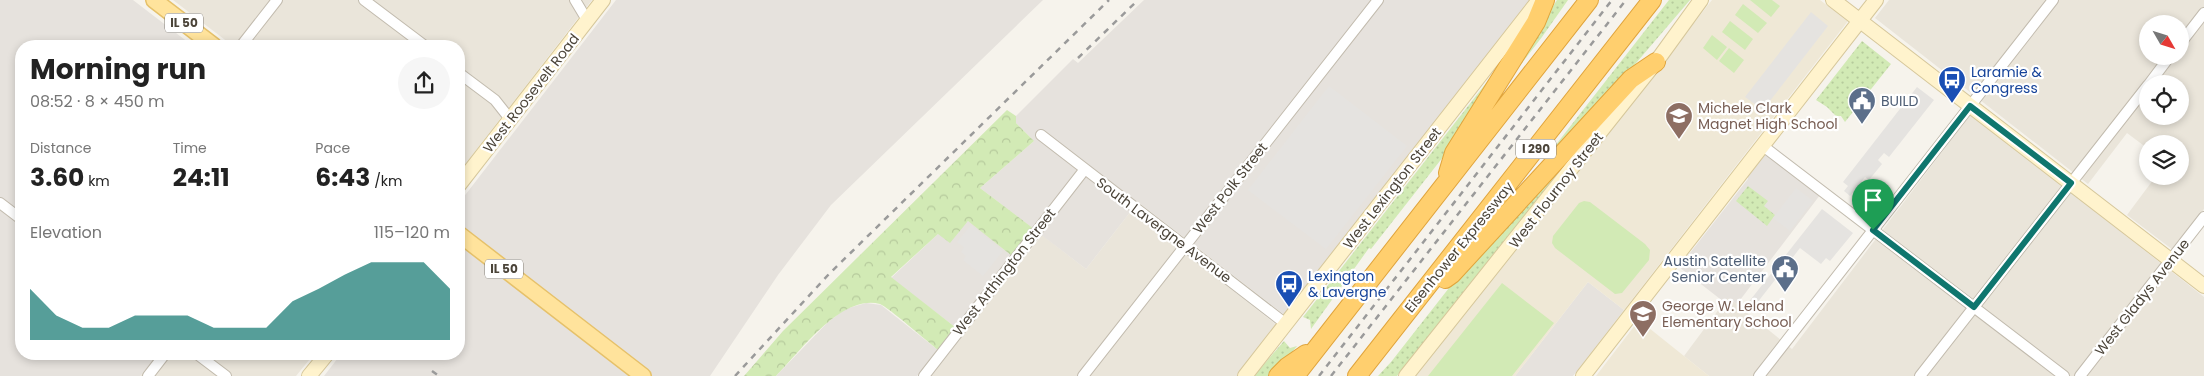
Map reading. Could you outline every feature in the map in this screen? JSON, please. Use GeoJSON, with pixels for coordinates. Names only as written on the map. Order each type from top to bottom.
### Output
{"type":"FeatureCollection","features":[{"type":"Feature","properties":{"kind":"highway"},"geometry":{"type":"LineString","coordinates":[[1444,185],[1454,153],[1536,22],[1545,0]]}},
{"type":"Feature","properties":{"kind":"highway"},"geometry":{"type":"LineString","coordinates":[[1295,376],[1589,0]]}},
{"type":"Feature","properties":{"kind":"highway","name":"Eisenhower Expressway"},"geometry":{"type":"LineString","coordinates":[[1356,376],[1652,0]]}},
{"type":"Feature","properties":{"kind":"highway"},"geometry":{"type":"LineString","coordinates":[[1418,298],[1452,274],[1631,79],[1656,62]]}},
{"type":"Feature","properties":{"kind":"highway"},"geometry":{"type":"LineString","coordinates":[[1278,376],[1287,367],[1321,343]]}},
{"type":"Feature","properties":{"kind":"main road","name":"IL 50"},"geometry":{"type":"LineString","coordinates":[[154,0],[206,40]]}},
{"type":"Feature","properties":{"kind":"main road","name":"IL 50"},"geometry":{"type":"LineString","coordinates":[[465,239],[643,376]]}},
{"type":"Feature","properties":{"kind":"street"},"geometry":{"type":"LineString","coordinates":[[246,40],[277,0]]}},
{"type":"Feature","properties":{"kind":"street"},"geometry":{"type":"LineString","coordinates":[[364,0],[417,40]]}},
{"type":"Feature","properties":{"kind":"street"},"geometry":{"type":"LineString","coordinates":[[575,0],[587,20]]}},
{"type":"Feature","properties":{"kind":"street","name":"West Roosevelt Road"},"geometry":{"type":"LineString","coordinates":[[465,177],[603,0]]}},
{"type":"Feature","properties":{"kind":"street","name":"West Polk Street"},"geometry":{"type":"LineString","coordinates":[[1083,376],[1378,0]]}},
{"type":"Feature","properties":{"kind":"street","name":"West Lexington Street"},"geometry":{"type":"LineString","coordinates":[[1245,376],[1539,0]]}},
{"type":"Feature","properties":{"kind":"street","name":"West Flournoy Street"},"geometry":{"type":"LineString","coordinates":[[1406,376],[1656,62],[1701,0]]}},
{"type":"Feature","properties":{"kind":"street"},"geometry":{"type":"LineString","coordinates":[[1833,0],[2204,286]]}},
{"type":"Feature","properties":{"kind":"street"},"geometry":{"type":"LineString","coordinates":[[1583,376],[1876,0]]}},
{"type":"Feature","properties":{"kind":"street"},"geometry":{"type":"LineString","coordinates":[[1759,376],[2053,0]]}},
{"type":"Feature","properties":{"kind":"street"},"geometry":{"type":"LineString","coordinates":[[2189,32],[2204,13]]}},
{"type":"Feature","properties":{"kind":"street"},"geometry":{"type":"LineString","coordinates":[[2155,75],[2163,65]]}},
{"type":"Feature","properties":{"kind":"street"},"geometry":{"type":"LineString","coordinates":[[465,77],[495,100],[510,119]]}},
{"type":"Feature","properties":{"kind":"street"},"geometry":{"type":"LineString","coordinates":[[1920,376],[2139,96]]}},
{"type":"Feature","properties":{"kind":"street","name":"South Lavergne Avenue"},"geometry":{"type":"LineString","coordinates":[[1042,135],[1286,324]]}},
{"type":"Feature","properties":{"kind":"street"},"geometry":{"type":"LineString","coordinates":[[1763,146],[2064,376]]}},
{"type":"Feature","properties":{"kind":"street","name":"West Arthington Street"},"geometry":{"type":"LineString","coordinates":[[924,376],[1085,169]]}},
{"type":"Feature","properties":{"kind":"street"},"geometry":{"type":"LineString","coordinates":[[0,203],[15,214]]}},
{"type":"Feature","properties":{"kind":"street","name":"West Gladys Avenue"},"geometry":{"type":"LineString","coordinates":[[2080,376],[2204,217]]}},
{"type":"Feature","properties":{"kind":"street"},"geometry":{"type":"LineString","coordinates":[[148,376],[160,360]]}},
{"type":"Feature","properties":{"kind":"street"},"geometry":{"type":"LineString","coordinates":[[205,360],[226,376]]}},
{"type":"Feature","properties":{"kind":"street"},"geometry":{"type":"LineString","coordinates":[[309,376],[322,360]]}},
{"type":"Feature","properties":{"kind":"shaded area"},"geometry":{"type":"Polygon","coordinates":[[[0,0],[133,0],[185,40],[15,40],[15,360],[154,360],[140,376],[0,376],[0,0]]]}},
{"type":"Feature","properties":{"kind":"shaded area"},"geometry":{"type":"Polygon","coordinates":[[[173,0],[592,0],[465,164],[465,40],[225,40],[173,0]]]}},
{"type":"Feature","properties":{"kind":"shaded area"},"geometry":{"type":"Polygon","coordinates":[[[616,0],[1043,0],[831,205],[778,275],[710,376],[324,376],[336,360],[465,360],[465,195],[616,0]]]}},
{"type":"Feature","properties":{"kind":"shaded area"},"geometry":{"type":"Polygon","coordinates":[[[1144,0],[1533,0],[1286,316],[1138,202],[1086,269],[980,188],[1034,141],[1016,123],[1016,116],[1073,59],[1078,63],[1144,0]]]}},
{"type":"Feature","properties":{"kind":"shaded area","name":"Michele Clark Magnet High School"},"geometry":{"type":"Polygon","coordinates":[[[1712,0],[1820,0],[1848,21],[1624,310],[1588,282],[1515,376],[1414,376],[1510,258],[1712,0]]]}},
{"type":"Feature","properties":{"kind":"shaded area"},"geometry":{"type":"Polygon","coordinates":[[[1889,0],[2204,0],[2204,209],[2173,250],[2127,215],[2149,185],[2189,185],[2189,135],[2139,135],[2139,142],[2127,133],[2088,184],[1875,18],[1889,0]]]}},
{"type":"Feature","properties":{"kind":"shaded area"},"geometry":{"type":"Polygon","coordinates":[[[1811,12],[1828,26],[1763,110],[1745,97],[1811,12]]]}},
{"type":"Feature","properties":{"kind":"shaded area"},"geometry":{"type":"Polygon","coordinates":[[[1329,86],[1407,146],[1326,249],[1248,190],[1329,86]]]}},
{"type":"Feature","properties":{"kind":"shaded area"},"geometry":{"type":"Polygon","coordinates":[[[1917,87],[1934,100],[1889,157],[1884,153],[1878,160],[1882,164],[1869,180],[1865,177],[1850,196],[1844,191],[1848,186],[1843,182],[1917,87]]]}},
{"type":"Feature","properties":{"kind":"shaded area"},"geometry":{"type":"Polygon","coordinates":[[[1971,114],[2204,297],[2204,376],[1709,376],[1684,356],[1728,297],[1792,349],[1971,114]]]}},
{"type":"Feature","properties":{"kind":"shaded area"},"geometry":{"type":"Polygon","coordinates":[[[1764,153],[1820,195],[1737,304],[1728,298],[1724,302],[1679,267],[1748,179],[1748,175],[1764,153]]]}},
{"type":"Feature","properties":{"kind":"shaded area"},"geometry":{"type":"Polygon","coordinates":[[[1796,188],[1813,201],[1790,231],[1773,218],[1796,188]]]}},
{"type":"Feature","properties":{"kind":"shaded area"},"geometry":{"type":"Polygon","coordinates":[[[1822,209],[1853,233],[1830,261],[1826,258],[1821,264],[1800,248],[1750,312],[1744,308],[1822,209]]]}},
{"type":"Feature","properties":{"kind":"shaded area"},"geometry":{"type":"Polygon","coordinates":[[[1131,211],[1278,326],[1238,376],[931,376],[1042,235],[1086,269],[1131,211]]]}},
{"type":"Feature","properties":{"kind":"shaded area"},"geometry":{"type":"Polygon","coordinates":[[[969,221],[1012,256],[955,327],[891,278],[938,234],[969,221]]]}},
{"type":"Feature","properties":{"kind":"shaded area"},"geometry":{"type":"Polygon","coordinates":[[[971,225],[1003,251],[983,276],[963,260],[966,256],[961,252],[964,247],[957,242],[971,225]]]}},
{"type":"Feature","properties":{"kind":"shaded area"},"geometry":{"type":"Polygon","coordinates":[[[1588,282],[1624,310],[1573,376],[1515,376],[1588,282]]]}},
{"type":"Feature","properties":{"kind":"shaded area"},"geometry":{"type":"Polygon","coordinates":[[[866,303],[881,305],[938,350],[917,376],[776,376],[827,323],[845,309],[866,303]]]}},
{"type":"Feature","properties":{"kind":"shaded area","name":"George W. Leland Elementary School"},"geometry":{"type":"Polygon","coordinates":[[[1639,320],[1709,376],[1596,376],[1639,320]]]}},
{"type":"Feature","properties":{"kind":"shaded area"},"geometry":{"type":"Polygon","coordinates":[[[154,360],[309,360],[296,376],[140,376],[154,360]]]}},
{"type":"Feature","properties":{"kind":"green space"},"geometry":{"type":"Polygon","coordinates":[[[1557,0],[1568,0],[1488,107],[1557,0]]]}},
{"type":"Feature","properties":{"kind":"green space"},"geometry":{"type":"Polygon","coordinates":[[[1669,0],[1690,0],[1607,97],[1533,174],[1669,0]]]}},
{"type":"Feature","properties":{"kind":"green space"},"geometry":{"type":"Polygon","coordinates":[[[1750,0],[1772,0],[1780,6],[1771,17],[1750,0]]]}},
{"type":"Feature","properties":{"kind":"green space"},"geometry":{"type":"Polygon","coordinates":[[[1743,4],[1767,23],[1758,33],[1735,15],[1743,4]]]}},
{"type":"Feature","properties":{"kind":"green space"},"geometry":{"type":"Polygon","coordinates":[[[1730,21],[1753,39],[1745,50],[1722,32],[1730,21]]]}},
{"type":"Feature","properties":{"kind":"green space"},"geometry":{"type":"Polygon","coordinates":[[[1712,35],[1727,47],[1717,60],[1703,48],[1712,35]]]}},
{"type":"Feature","properties":{"kind":"green space"},"geometry":{"type":"Polygon","coordinates":[[[1862,41],[1891,64],[1845,122],[1841,116],[1836,116],[1816,100],[1862,41]]]}},
{"type":"Feature","properties":{"kind":"green space"},"geometry":{"type":"Polygon","coordinates":[[[1515,46],[1454,143],[1371,249],[1369,248],[1311,329],[1310,320],[1303,317],[1515,46]]]}},
{"type":"Feature","properties":{"kind":"green space"},"geometry":{"type":"Polygon","coordinates":[[[1729,48],[1744,60],[1734,73],[1719,61],[1729,48]]]}},
{"type":"Feature","properties":{"kind":"green space"},"geometry":{"type":"Polygon","coordinates":[[[1613,105],[1397,376],[1378,376],[1474,256],[1613,105]]]}},
{"type":"Feature","properties":{"kind":"green space"},"geometry":{"type":"Polygon","coordinates":[[[1007,110],[1016,116],[1016,123],[1034,141],[980,188],[1034,229],[1012,256],[968,221],[950,243],[938,234],[891,277],[955,327],[938,350],[880,304],[865,303],[836,316],[822,327],[776,376],[744,376],[783,331],[1007,110]]]}},
{"type":"Feature","properties":{"kind":"green space"},"geometry":{"type":"Polygon","coordinates":[[[1748,186],[1768,201],[1764,206],[1775,215],[1767,226],[1736,201],[1748,186]]]}},
{"type":"Feature","properties":{"kind":"green space"},"geometry":{"type":"Polygon","coordinates":[[[1584,201],[1590,202],[1645,244],[1650,250],[1649,260],[1622,293],[1615,294],[1555,248],[1552,243],[1553,236],[1579,203],[1584,201]]]}},
{"type":"Feature","properties":{"kind":"green space"},"geometry":{"type":"Polygon","coordinates":[[[1502,283],[1554,323],[1512,376],[1428,376],[1502,283]]]}},
{"type":"Feature","properties":{"kind":"green space"},"geometry":{"type":"Polygon","coordinates":[[[1284,341],[1290,348],[1297,346],[1273,376],[1254,376],[1284,341]]]}},
{"type":"Feature","properties":{"kind":"railway"},"geometry":{"type":"LineString","coordinates":[[735,376],[829,274],[1109,0]]}},
{"type":"Feature","properties":{"kind":"railway"},"geometry":{"type":"LineString","coordinates":[[1078,58],[1138,0]]}},
{"type":"Feature","properties":{"kind":"railway"},"geometry":{"type":"LineString","coordinates":[[1319,376],[1612,0]]}},
{"type":"Feature","properties":{"kind":"railway"},"geometry":{"type":"LineString","coordinates":[[1331,376],[1626,0]]}},
{"type":"Feature","properties":{"kind":"railway"},"geometry":{"type":"LineString","coordinates":[[432,371],[439,376]]}},
{"type":"Feature","properties":{"kind":"place","name":"Laramie & Congress"},"geometry":{"type":"Point","coordinates":[1952,104]}},
{"type":"Feature","properties":{"kind":"place","name":"BUILD"},"geometry":{"type":"Point","coordinates":[1862,125]}},
{"type":"Feature","properties":{"kind":"place","name":"Michele Clark Magnet High School"},"geometry":{"type":"Point","coordinates":[1679,140]}},
{"type":"Feature","properties":{"kind":"place","name":"Austin Satellite Senior Center"},"geometry":{"type":"Point","coordinates":[1785,293]}},
{"type":"Feature","properties":{"kind":"place","name":"Lexington & Lavergne"},"geometry":{"type":"Point","coordinates":[1289,308]}},
{"type":"Feature","properties":{"kind":"place","name":"George W. Leland Elementary School"},"geometry":{"type":"Point","coordinates":[1643,338]}},
{"type":"Feature","properties":{"kind":"route"},"geometry":{"type":"LineString","coordinates":[[1970,106],[2071,183],[1974,307],[1873,230],[1970,106]]}}]}
